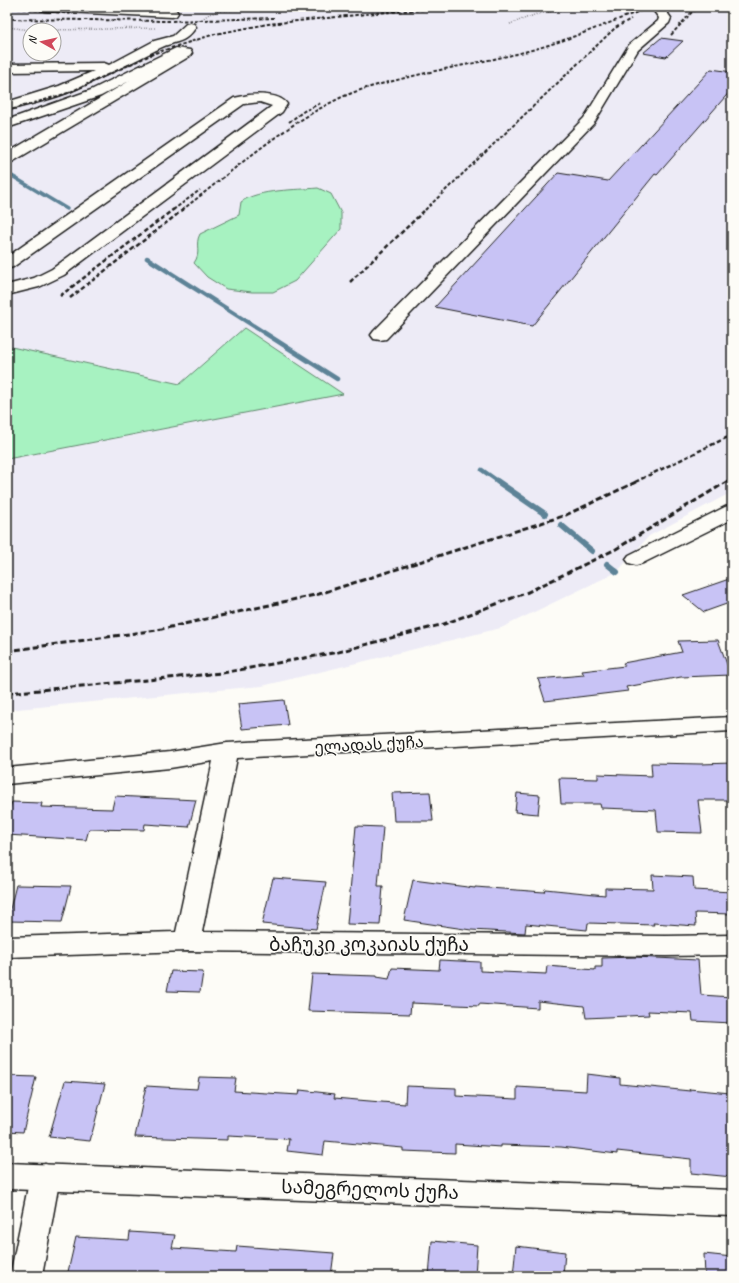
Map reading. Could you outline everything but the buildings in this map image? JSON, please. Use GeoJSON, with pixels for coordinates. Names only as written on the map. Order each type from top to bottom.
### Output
{"type":"FeatureCollection","features":[{"type":"Feature","properties":{"kind":"street"},"geometry":{"type":"LineString","coordinates":[[44,7],[134,9],[172,12]]}},
{"type":"Feature","properties":{"kind":"street"},"geometry":{"type":"LineString","coordinates":[[380,335],[589,120],[633,48],[663,23],[665,18],[657,7]]}},
{"type":"Feature","properties":{"kind":"street"},"geometry":{"type":"LineString","coordinates":[[7,106],[54,92],[85,80],[141,54],[158,44],[178,39],[190,27]]}},
{"type":"Feature","properties":{"kind":"street"},"geometry":{"type":"LineString","coordinates":[[113,52],[141,54]]}},
{"type":"Feature","properties":{"kind":"street"},"geometry":{"type":"LineString","coordinates":[[7,159],[186,53],[176,52],[96,93],[51,110],[12,122]]}},
{"type":"Feature","properties":{"kind":"street"},"geometry":{"type":"LineString","coordinates":[[7,68],[114,67]]}},
{"type":"Feature","properties":{"kind":"street"},"geometry":{"type":"LineString","coordinates":[[7,80],[85,80]]}},
{"type":"Feature","properties":{"kind":"street"},"geometry":{"type":"LineString","coordinates":[[7,93],[54,92]]}},
{"type":"Feature","properties":{"kind":"street"},"geometry":{"type":"LineString","coordinates":[[7,264],[239,101],[248,98],[260,98],[280,104],[277,109],[48,279],[7,290]]}},
{"type":"Feature","properties":{"kind":"street"},"geometry":{"type":"LineString","coordinates":[[51,110],[71,121]]}},
{"type":"Feature","properties":{"kind":"street"},"geometry":{"type":"LineString","coordinates":[[12,122],[45,136]]}},
{"type":"Feature","properties":{"kind":"street"},"geometry":{"type":"LineString","coordinates":[[7,144],[20,151]]}},
{"type":"Feature","properties":{"kind":"street"},"geometry":{"type":"LineString","coordinates":[[636,559],[732,511]]}},
{"type":"Feature","properties":{"kind":"street","name":"ელადას ქუჩა"},"geometry":{"type":"LineString","coordinates":[[7,776],[170,760],[228,751],[732,724]]}},
{"type":"Feature","properties":{"kind":"street"},"geometry":{"type":"LineString","coordinates":[[187,941],[228,751]]}},
{"type":"Feature","properties":{"kind":"street","name":"ბაჩუკი კოკაიას ქუჩა"},"geometry":{"type":"LineString","coordinates":[[7,947],[187,941],[651,946],[732,945]]}},
{"type":"Feature","properties":{"kind":"street","name":"სამეგრელოს ქუჩა"},"geometry":{"type":"LineString","coordinates":[[7,1176],[732,1203]]}},
{"type":"Feature","properties":{"kind":"street"},"geometry":{"type":"LineString","coordinates":[[26,1276],[45,1177]]}},
{"type":"Feature","properties":{"kind":"path"},"geometry":{"type":"LineString","coordinates":[[510,24],[524,17],[541,12],[583,7]]}},
{"type":"Feature","properties":{"kind":"path"},"geometry":{"type":"LineString","coordinates":[[7,27],[22,29]]}},
{"type":"Feature","properties":{"kind":"shaded area"},"geometry":{"type":"Polygon","coordinates":[[[7,7],[732,7],[732,492],[649,536],[617,572],[501,628],[262,686],[7,710],[7,459],[343,394],[244,328],[180,384],[7,346],[7,7]]]}},
{"type":"Feature","properties":{"kind":"green space"},"geometry":{"type":"Polygon","coordinates":[[[318,188],[331,194],[341,213],[341,229],[295,281],[273,292],[252,292],[226,289],[207,277],[194,263],[198,252],[198,238],[200,234],[239,215],[241,202],[248,198],[267,192],[318,188]]]}},
{"type":"Feature","properties":{"kind":"green space"},"geometry":{"type":"Polygon","coordinates":[[[244,328],[343,394],[7,459],[7,346],[180,384],[244,328]]]}},
{"type":"Feature","properties":{"kind":"waterway"},"geometry":{"type":"LineString","coordinates":[[7,173],[67,209]]}},
{"type":"Feature","properties":{"kind":"waterway"},"geometry":{"type":"LineString","coordinates":[[147,258],[337,379]]}},
{"type":"Feature","properties":{"kind":"waterway"},"geometry":{"type":"LineString","coordinates":[[482,470],[499,482]]}},
{"type":"Feature","properties":{"kind":"waterway"},"geometry":{"type":"LineString","coordinates":[[497,481],[545,514]]}},
{"type":"Feature","properties":{"kind":"waterway"},"geometry":{"type":"LineString","coordinates":[[561,525],[592,551]]}},
{"type":"Feature","properties":{"kind":"waterway"},"geometry":{"type":"LineString","coordinates":[[607,564],[617,572]]}},
{"type":"Feature","properties":{"kind":"railway"},"geometry":{"type":"LineString","coordinates":[[7,7],[73,14]]}},
{"type":"Feature","properties":{"kind":"railway"},"geometry":{"type":"LineString","coordinates":[[7,111],[68,93],[155,53],[215,34],[268,24],[376,13],[463,7]]}},
{"type":"Feature","properties":{"kind":"railway"},"geometry":{"type":"LineString","coordinates":[[182,210],[278,135],[319,109],[340,98],[370,87],[417,75],[544,47],[651,7]]}},
{"type":"Feature","properties":{"kind":"railway"},"geometry":{"type":"LineString","coordinates":[[671,35],[692,12],[701,7]]}},
{"type":"Feature","properties":{"kind":"railway"},"geometry":{"type":"LineString","coordinates":[[7,19],[168,21],[274,18]]}},
{"type":"Feature","properties":{"kind":"railway"},"geometry":{"type":"LineString","coordinates":[[425,210],[615,28],[631,19]]}},
{"type":"Feature","properties":{"kind":"railway"},"geometry":{"type":"LineString","coordinates":[[289,122],[304,111],[321,103]]}},
{"type":"Feature","properties":{"kind":"railway"},"geometry":{"type":"LineString","coordinates":[[173,210],[200,190]]}},
{"type":"Feature","properties":{"kind":"railway"},"geometry":{"type":"LineString","coordinates":[[60,296],[174,209]]}},
{"type":"Feature","properties":{"kind":"railway"},"geometry":{"type":"LineString","coordinates":[[70,298],[184,209]]}},
{"type":"Feature","properties":{"kind":"railway"},"geometry":{"type":"LineString","coordinates":[[350,282],[426,209]]}},
{"type":"Feature","properties":{"kind":"railway"},"geometry":{"type":"LineString","coordinates":[[635,482],[732,435]]}},
{"type":"Feature","properties":{"kind":"railway"},"geometry":{"type":"LineString","coordinates":[[726,482],[732,478]]}},
{"type":"Feature","properties":{"kind":"railway"},"geometry":{"type":"LineString","coordinates":[[7,651],[157,630],[319,594],[566,515],[638,481]]}},
{"type":"Feature","properties":{"kind":"railway"},"geometry":{"type":"LineString","coordinates":[[7,693],[222,673],[338,652],[444,624],[528,592],[616,549],[728,481]]}}]}
